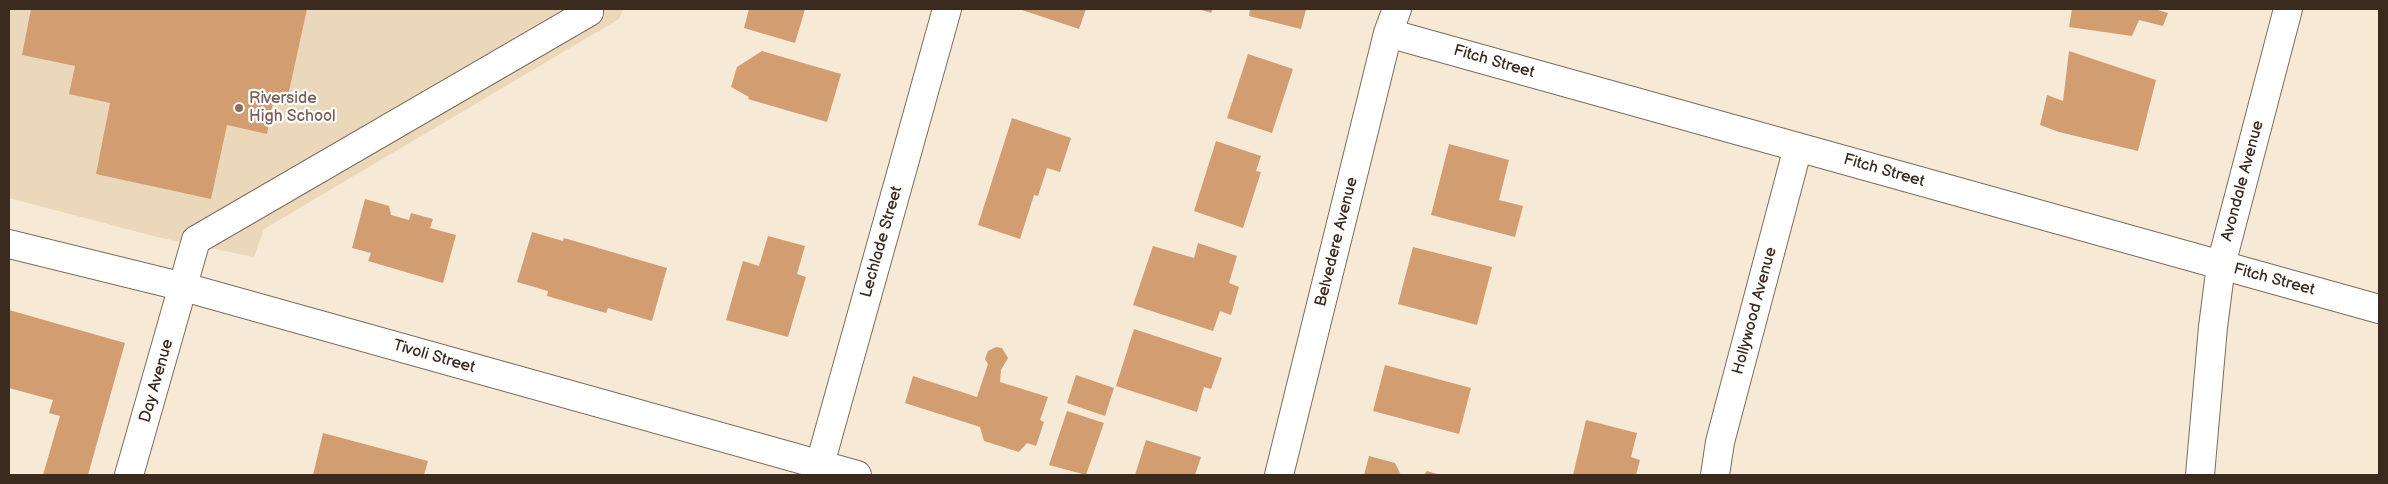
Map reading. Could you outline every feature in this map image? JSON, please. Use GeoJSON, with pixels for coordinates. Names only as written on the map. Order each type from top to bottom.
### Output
{"type":"FeatureCollection","features":[{"type":"Feature","properties":{"kind":"street","name":"Day Avenue"},"geometry":{"type":"LineString","coordinates":[[129,475],[196,240],[589,12],[590,9]]}},
{"type":"Feature","properties":{"kind":"street","name":"Lechlade Street"},"geometry":{"type":"LineString","coordinates":[[818,470],[948,9]]}},
{"type":"Feature","properties":{"kind":"street","name":"Avondale Avenue"},"geometry":{"type":"LineString","coordinates":[[2200,475],[2213,327],[2221,265],[2288,9]]}},
{"type":"Feature","properties":{"kind":"street","name":"Fitch Street"},"geometry":{"type":"LineString","coordinates":[[1393,21],[1798,147],[2379,309]]}},
{"type":"Feature","properties":{"kind":"street","name":"Belvedere Avenue"},"geometry":{"type":"LineString","coordinates":[[1279,475],[1393,21]]}},
{"type":"Feature","properties":{"kind":"street","name":"Hollywood Avenue"},"geometry":{"type":"LineString","coordinates":[[1715,475],[1720,442],[1798,147]]}},
{"type":"Feature","properties":{"kind":"street","name":"Tivoli Street"},"geometry":{"type":"LineString","coordinates":[[9,244],[184,287],[818,470],[857,475]]}},
{"type":"Feature","properties":{"kind":"shaded area","name":"Riverside High School"},"geometry":{"type":"Polygon","coordinates":[[[9,9],[623,9],[619,19],[264,229],[254,257],[157,237],[9,198],[9,9]]]}},
{"type":"Feature","properties":{"kind":"building"},"geometry":{"type":"Polygon","coordinates":[[[31,9],[307,9],[286,105],[273,102],[267,134],[227,125],[211,199],[96,174],[110,103],[69,94],[75,66],[22,55],[31,9]]]}},
{"type":"Feature","properties":{"kind":"building"},"geometry":{"type":"Polygon","coordinates":[[[749,9],[805,9],[795,43],[744,28],[749,9]]]}},
{"type":"Feature","properties":{"kind":"building"},"geometry":{"type":"Polygon","coordinates":[[[1019,9],[1086,9],[1079,29],[1019,9]]]}},
{"type":"Feature","properties":{"kind":"building"},"geometry":{"type":"Polygon","coordinates":[[[1199,9],[1213,9],[1211,13],[1199,9]]]}},
{"type":"Feature","properties":{"kind":"building"},"geometry":{"type":"Polygon","coordinates":[[[1250,9],[1306,9],[1301,29],[1249,16],[1250,9]]]}},
{"type":"Feature","properties":{"kind":"building"},"geometry":{"type":"Polygon","coordinates":[[[2072,9],[2155,9],[2168,13],[2163,26],[2139,20],[2132,36],[2069,27],[2072,9]]]}},
{"type":"Feature","properties":{"kind":"building"},"geometry":{"type":"Polygon","coordinates":[[[762,51],[841,74],[827,122],[748,99],[749,97],[731,87],[737,67],[762,51]]]}},
{"type":"Feature","properties":{"kind":"building"},"geometry":{"type":"Polygon","coordinates":[[[2069,51],[2156,80],[2138,151],[2059,132],[2040,125],[2047,95],[2063,101],[2069,51]]]}},
{"type":"Feature","properties":{"kind":"building"},"geometry":{"type":"Polygon","coordinates":[[[1248,54],[1293,69],[1272,133],[1227,118],[1248,54]]]}},
{"type":"Feature","properties":{"kind":"building"},"geometry":{"type":"Polygon","coordinates":[[[1012,118],[1071,138],[1060,172],[1047,168],[1038,196],[1034,195],[1020,239],[978,225],[1012,118]]]}},
{"type":"Feature","properties":{"kind":"building"},"geometry":{"type":"Polygon","coordinates":[[[1216,141],[1261,156],[1256,171],[1261,172],[1243,228],[1194,211],[1216,141]]]}},
{"type":"Feature","properties":{"kind":"building"},"geometry":{"type":"Polygon","coordinates":[[[1449,144],[1509,160],[1499,200],[1523,206],[1515,237],[1431,215],[1449,144]]]}},
{"type":"Feature","properties":{"kind":"building"},"geometry":{"type":"Polygon","coordinates":[[[365,199],[389,206],[391,215],[409,220],[411,213],[433,219],[430,228],[456,235],[443,283],[368,261],[371,253],[352,248],[365,199]]]}},
{"type":"Feature","properties":{"kind":"building"},"geometry":{"type":"Polygon","coordinates":[[[532,232],[563,241],[564,238],[667,268],[652,321],[608,308],[606,313],[547,296],[548,291],[517,282],[532,232]]]}},
{"type":"Feature","properties":{"kind":"building"},"geometry":{"type":"Polygon","coordinates":[[[768,236],[805,246],[797,274],[806,277],[788,337],[726,320],[743,261],[759,266],[768,236]]]}},
{"type":"Feature","properties":{"kind":"building"},"geometry":{"type":"Polygon","coordinates":[[[1198,243],[1237,256],[1229,283],[1239,287],[1231,315],[1220,311],[1213,331],[1133,305],[1153,246],[1194,258],[1198,243]]]}},
{"type":"Feature","properties":{"kind":"building"},"geometry":{"type":"Polygon","coordinates":[[[1413,247],[1492,267],[1477,325],[1398,304],[1413,247]]]}},
{"type":"Feature","properties":{"kind":"building"},"geometry":{"type":"Polygon","coordinates":[[[9,310],[125,343],[88,475],[43,475],[60,416],[49,413],[53,400],[9,388],[9,310]]]}},
{"type":"Feature","properties":{"kind":"building"},"geometry":{"type":"Polygon","coordinates":[[[1134,329],[1222,358],[1211,389],[1204,387],[1197,412],[1116,386],[1134,329]]]}},
{"type":"Feature","properties":{"kind":"building"},"geometry":{"type":"Polygon","coordinates":[[[996,347],[1002,348],[1008,358],[1001,370],[1000,382],[1048,397],[1040,420],[1044,422],[1036,446],[1027,443],[1019,452],[984,441],[980,427],[905,403],[913,376],[977,397],[988,364],[985,359],[988,351],[996,347]]]}},
{"type":"Feature","properties":{"kind":"building"},"geometry":{"type":"Polygon","coordinates":[[[1385,365],[1471,388],[1459,434],[1373,411],[1385,365]]]}},
{"type":"Feature","properties":{"kind":"building"},"geometry":{"type":"Polygon","coordinates":[[[1076,375],[1114,388],[1105,416],[1067,403],[1076,375]]]}},
{"type":"Feature","properties":{"kind":"building"},"geometry":{"type":"Polygon","coordinates":[[[1067,411],[1104,423],[1086,475],[1049,465],[1067,411]]]}},
{"type":"Feature","properties":{"kind":"building"},"geometry":{"type":"Polygon","coordinates":[[[1586,420],[1637,433],[1631,457],[1640,460],[1636,475],[1573,475],[1586,420]]]}},
{"type":"Feature","properties":{"kind":"building"},"geometry":{"type":"Polygon","coordinates":[[[323,433],[428,461],[424,475],[313,475],[323,433]]]}},
{"type":"Feature","properties":{"kind":"building"},"geometry":{"type":"Polygon","coordinates":[[[1146,440],[1201,457],[1195,475],[1135,475],[1146,440]]]}},
{"type":"Feature","properties":{"kind":"building"},"geometry":{"type":"Polygon","coordinates":[[[1369,456],[1395,463],[1401,475],[1364,475],[1369,456]]]}},
{"type":"Feature","properties":{"kind":"building"},"geometry":{"type":"Polygon","coordinates":[[[1427,471],[1440,475],[1424,475],[1427,471]]]}},
{"type":"Feature","properties":{"kind":"place","name":"Riverside High School"},"geometry":{"type":"Point","coordinates":[239,108]}}]}
